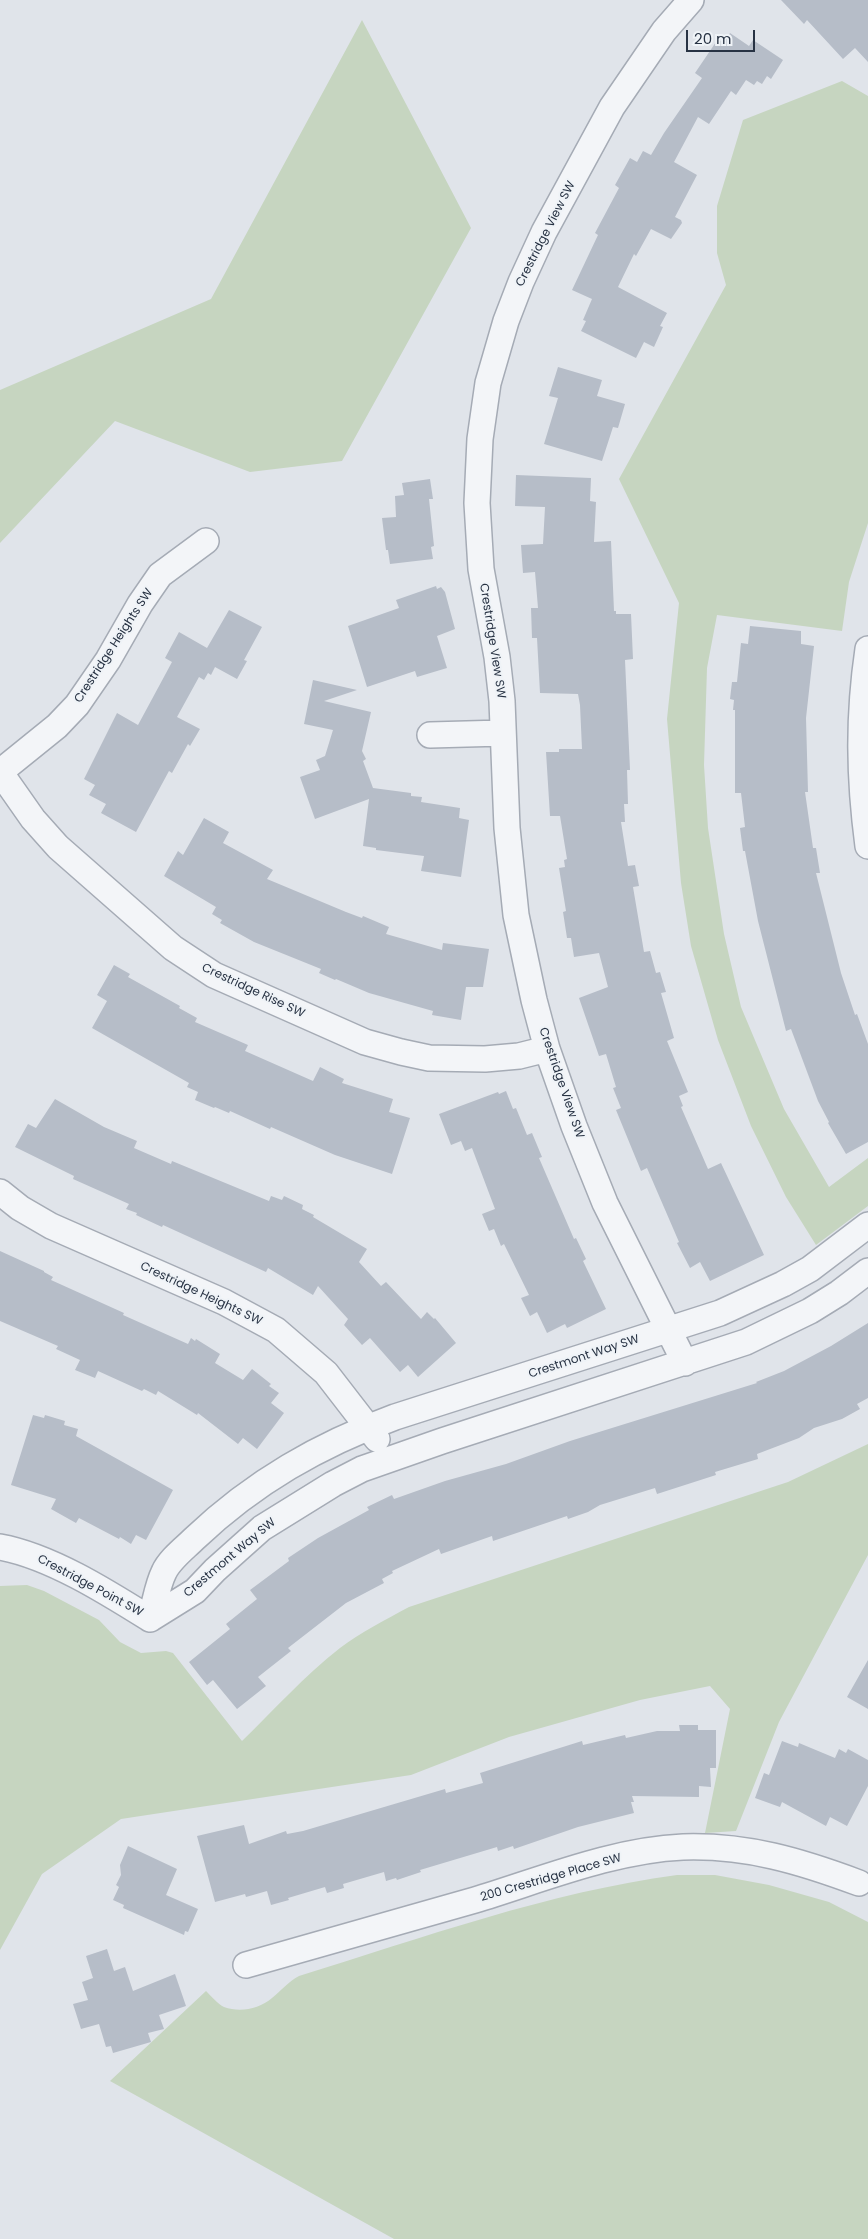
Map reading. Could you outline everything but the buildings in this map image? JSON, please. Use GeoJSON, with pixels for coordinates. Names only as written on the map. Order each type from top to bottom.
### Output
{"type":"FeatureCollection","features":[{"type":"Feature","properties":{"kind":"street","name":"Crestridge View SW"},"geometry":{"type":"LineString","coordinates":[[686,1363],[606,1203],[574,1126],[547,1049],[516,915],[507,828],[502,701],[497,657],[481,568],[477,503],[480,439],[488,382],[521,282],[544,232],[612,107],[664,31],[691,0]]}},
{"type":"Feature","properties":{"kind":"street","name":"Crestridge Heights SW"},"geometry":{"type":"LineString","coordinates":[[0,772],[56,726],[77,705],[108,660],[140,604],[160,575],[206,541]]}},
{"type":"Feature","properties":{"kind":"street"},"geometry":{"type":"LineString","coordinates":[[868,649],[863,686],[860,744],[862,801],[868,846]]}},
{"type":"Feature","properties":{"kind":"street"},"geometry":{"type":"LineString","coordinates":[[430,735],[503,733]]}},
{"type":"Feature","properties":{"kind":"street","name":"Crestridge Rise SW"},"geometry":{"type":"LineString","coordinates":[[0,772],[33,820],[58,847],[173,948],[214,975],[365,1042],[401,1052],[429,1058],[485,1059],[519,1056],[547,1049]]}},
{"type":"Feature","properties":{"kind":"street","name":"Crestridge Heights SW"},"geometry":{"type":"LineString","coordinates":[[0,1192],[20,1208],[51,1226],[224,1302],[276,1330],[326,1373],[391,1458]]}},
{"type":"Feature","properties":{"kind":"street","name":"Crestmont Way SW"},"geometry":{"type":"LineString","coordinates":[[150,1619],[164,1570],[202,1531],[265,1481],[311,1453],[368,1427],[720,1313],[783,1284],[810,1269],[868,1225]]}},
{"type":"Feature","properties":{"kind":"street","name":"Crestmont Way SW"},"geometry":{"type":"LineString","coordinates":[[150,1619],[195,1591],[215,1570],[262,1528],[332,1484],[391,1458],[746,1342],[774,1329],[839,1293],[868,1271]]}},
{"type":"Feature","properties":{"kind":"street","name":"Crestridge Point SW"},"geometry":{"type":"LineString","coordinates":[[0,1546],[18,1550],[48,1562],[150,1619]]}},
{"type":"Feature","properties":{"kind":"street","name":"200 Crestridge Place SW"},"geometry":{"type":"LineString","coordinates":[[246,1965],[475,1900],[574,1869],[643,1852],[682,1847],[723,1848],[782,1857],[865,1879]]}},
{"type":"Feature","properties":{"kind":"green space"},"geometry":{"type":"Polygon","coordinates":[[[362,20],[471,228],[342,461],[250,472],[115,421],[0,543],[0,390],[211,299],[362,20]]]}},
{"type":"Feature","properties":{"kind":"green space"},"geometry":{"type":"Polygon","coordinates":[[[842,81],[868,96],[868,523],[849,582],[842,631],[717,615],[707,668],[704,765],[708,828],[724,934],[741,1007],[784,1109],[829,1187],[868,1158],[868,1206],[816,1245],[786,1197],[751,1126],[718,1040],[691,946],[681,883],[667,719],[679,603],[619,479],[726,285],[717,253],[717,206],[743,120],[842,81]]]}},
{"type":"Feature","properties":{"kind":"green space"},"geometry":{"type":"Polygon","coordinates":[[[868,1444],[868,1555],[779,1722],[736,1831],[705,1833],[730,1709],[710,1686],[640,1700],[509,1737],[411,1775],[121,1819],[42,1874],[0,1950],[0,1586],[27,1585],[44,1591],[99,1620],[120,1642],[141,1653],[166,1651],[173,1653],[242,1741],[340,1648],[365,1631],[409,1607],[788,1482],[868,1444]]]}},
{"type":"Feature","properties":{"kind":"green space"},"geometry":{"type":"Polygon","coordinates":[[[677,1875],[715,1875],[769,1885],[829,1902],[868,1922],[868,2239],[394,2239],[110,2081],[206,1991],[224,2007],[236,2010],[249,2009],[267,2002],[299,1976],[439,1932],[534,1904],[629,1883],[677,1875]]]}}]}
